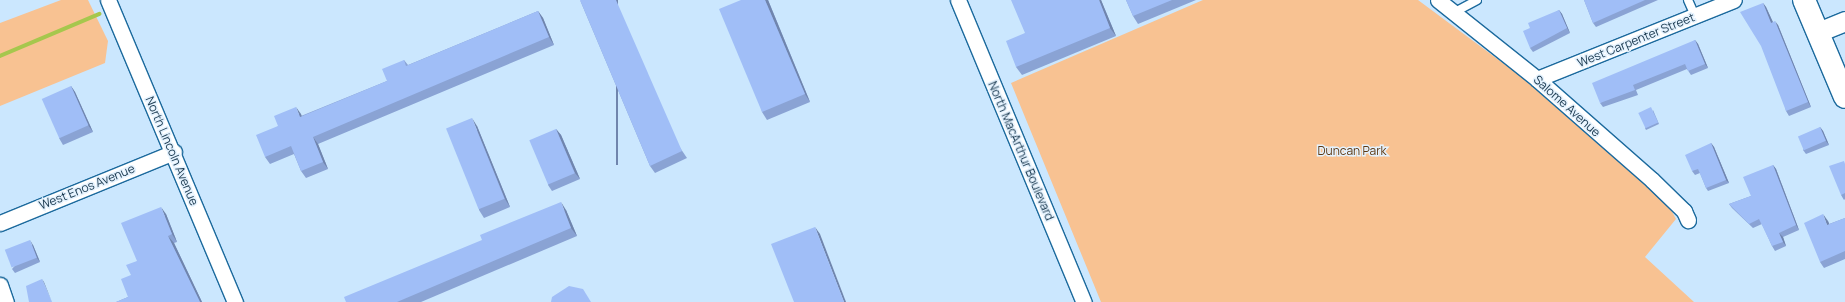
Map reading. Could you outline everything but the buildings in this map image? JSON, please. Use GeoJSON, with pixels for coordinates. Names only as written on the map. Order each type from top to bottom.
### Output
{"type":"FeatureCollection","features":[{"type":"Feature","properties":{"kind":"main road"},"geometry":{"type":"LineString","coordinates":[[1804,0],[1845,97]]}},
{"type":"Feature","properties":{"kind":"street","name":"North Lincoln Avenue"},"geometry":{"type":"LineString","coordinates":[[108,0],[174,152],[235,302]]}},
{"type":"Feature","properties":{"kind":"street","name":"North MacArthur Boulevard"},"geometry":{"type":"LineString","coordinates":[[958,0],[1084,302]]}},
{"type":"Feature","properties":{"kind":"street","name":"Salome Avenue"},"geometry":{"type":"LineString","coordinates":[[1438,0],[1537,79],[1652,180],[1684,211],[1688,220]]}},
{"type":"Feature","properties":{"kind":"street","name":"West Carpenter Street"},"geometry":{"type":"LineString","coordinates":[[1537,79],[1734,0]]}},
{"type":"Feature","properties":{"kind":"street"},"geometry":{"type":"LineString","coordinates":[[1818,32],[1845,21]]}},
{"type":"Feature","properties":{"kind":"street","name":"West Enos Avenue"},"geometry":{"type":"LineString","coordinates":[[0,224],[174,152]]}},
{"type":"Feature","properties":{"kind":"street"},"geometry":{"type":"LineString","coordinates":[[0,285],[6,302]]}},
{"type":"Feature","properties":{"kind":"lane"},"geometry":{"type":"LineString","coordinates":[[1453,13],[1478,0]]}},
{"type":"Feature","properties":{"kind":"lane"},"geometry":{"type":"LineString","coordinates":[[1688,0],[1694,16]]}},
{"type":"Feature","properties":{"kind":"green space"},"geometry":{"type":"Polygon","coordinates":[[[61,0],[88,0],[108,41],[105,63],[0,106],[0,23],[61,0]]]}},
{"type":"Feature","properties":{"kind":"green space","name":"Duncan Park"},"geometry":{"type":"Polygon","coordinates":[[[1203,0],[1418,0],[1519,75],[1669,206],[1676,219],[1645,257],[1694,302],[1101,302],[1011,83],[1203,0]]]}},
{"type":"Feature","properties":{"kind":"waterway"},"geometry":{"type":"LineString","coordinates":[[0,56],[99,14]]}}]}
